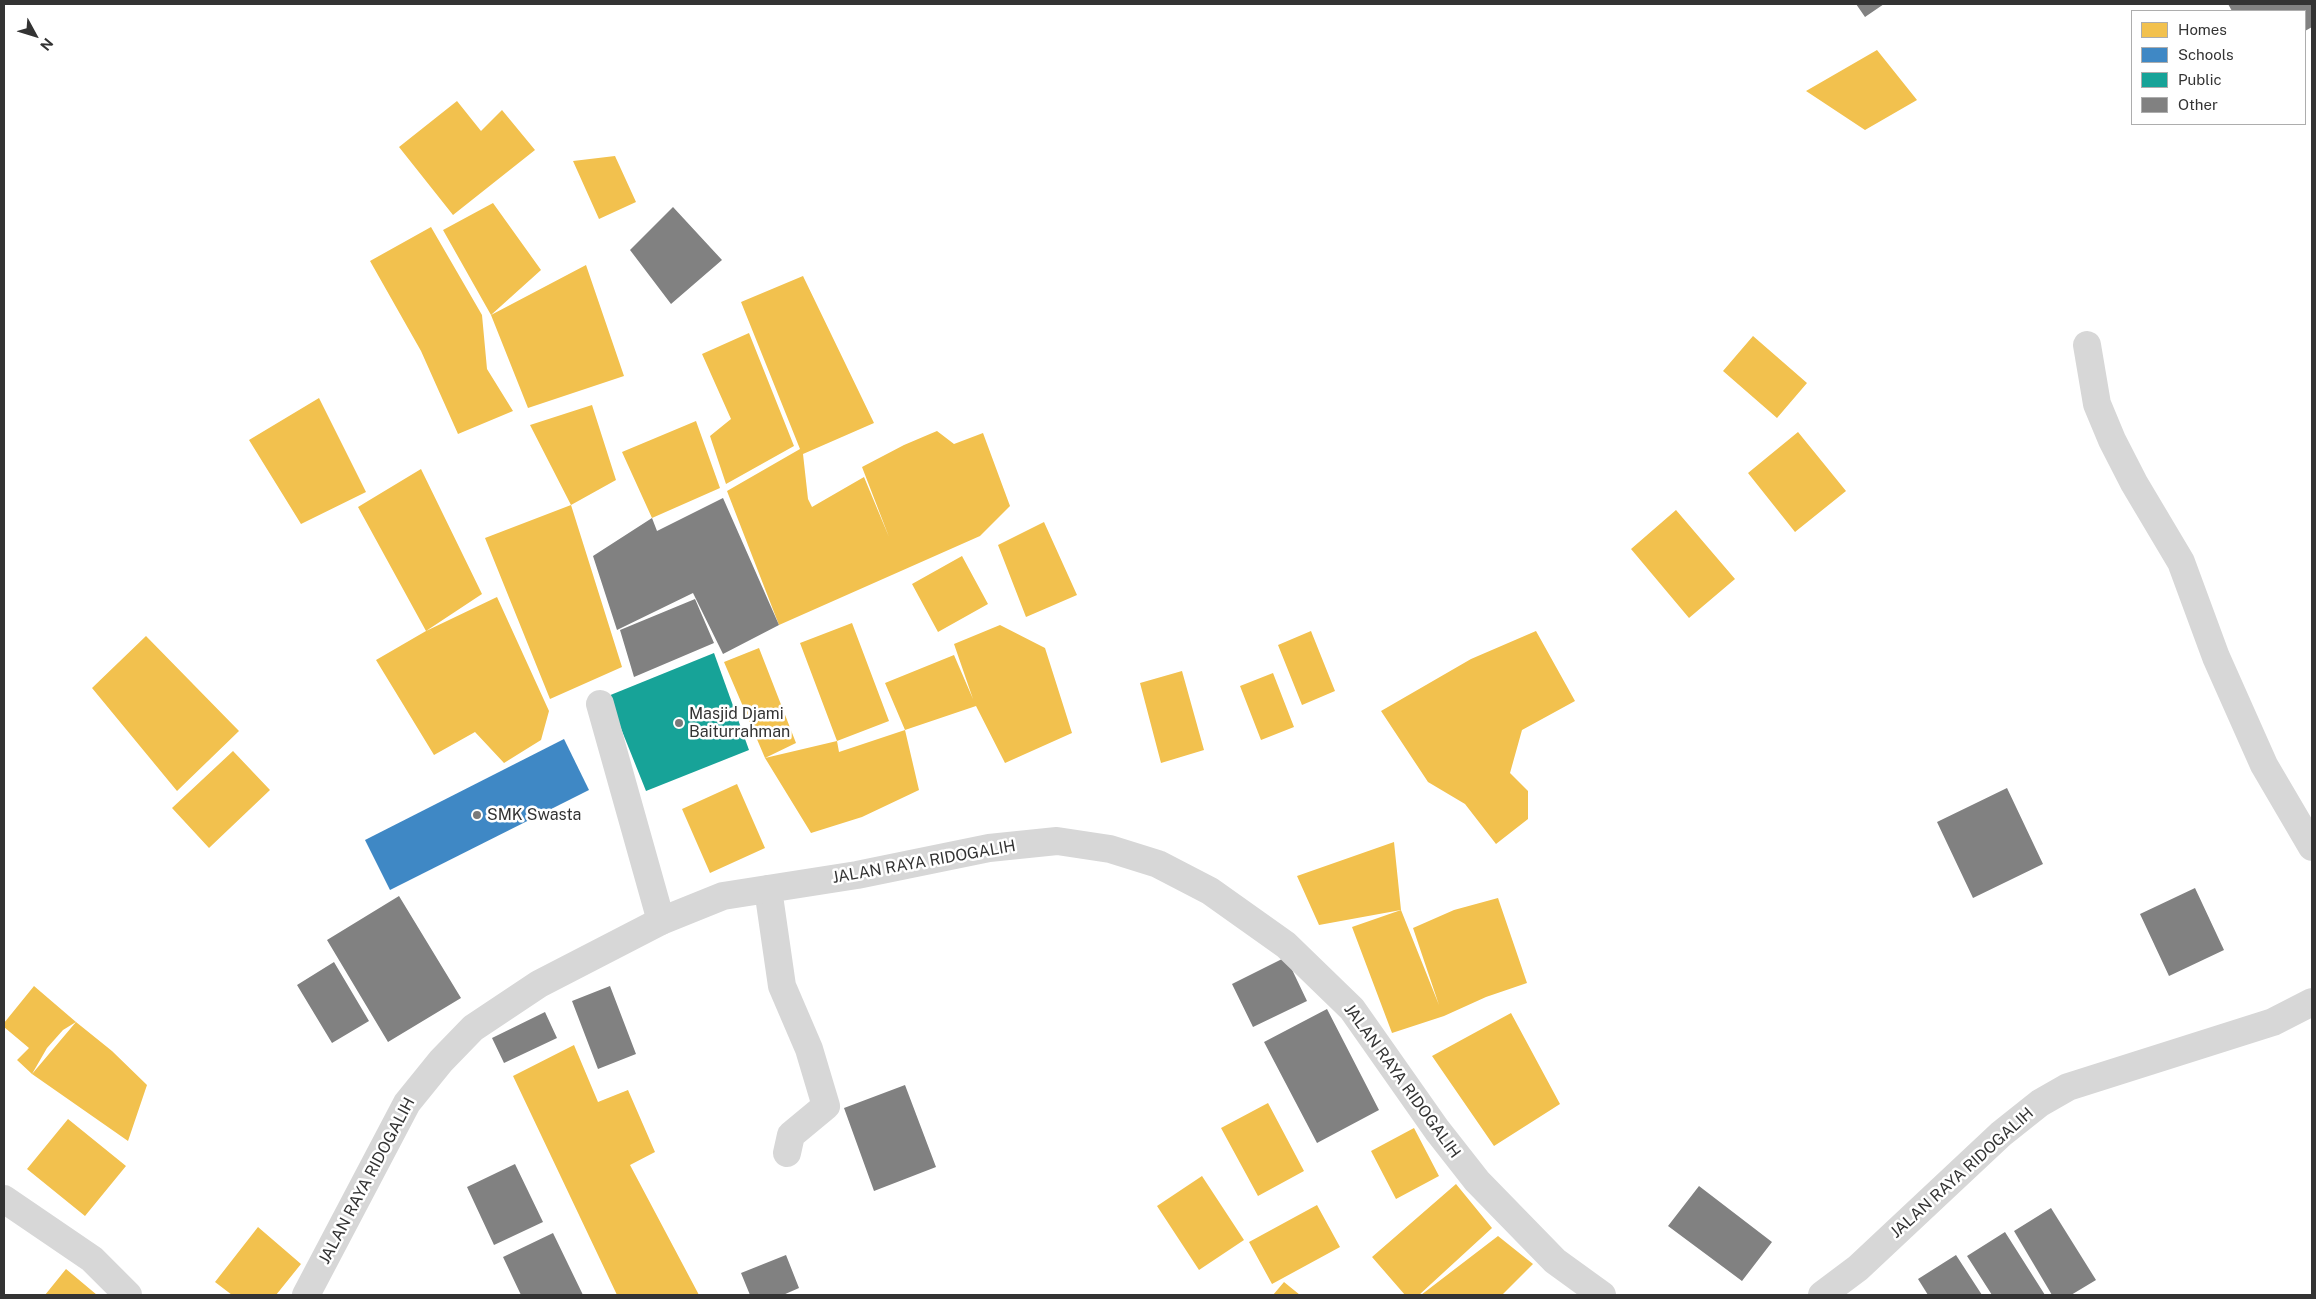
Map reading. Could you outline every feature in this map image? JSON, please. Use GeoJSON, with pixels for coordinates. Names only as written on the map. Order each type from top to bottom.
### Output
{"type":"FeatureCollection","features":[{"type":"Feature","properties":{"kind":"street"},"geometry":{"type":"LineString","coordinates":[[2087,345],[2098,404],[2112,440],[2134,483],[2182,562],[2216,657],[2264,765],[2312,847]]}},
{"type":"Feature","properties":{"kind":"street"},"geometry":{"type":"LineString","coordinates":[[600,704],[661,921]]}},
{"type":"Feature","properties":{"kind":"street","name":"JALAN RAYA RIDOGALIH"},"geometry":{"type":"LineString","coordinates":[[306,1295],[407,1103],[441,1061],[474,1028],[505,1005],[539,984],[661,921],[722,896],[856,874],[989,848],[1057,842],[1110,849],[1158,864],[1210,891],[1286,944],[1352,1009],[1436,1130],[1477,1181],[1556,1261],[1602,1295]]}},
{"type":"Feature","properties":{"kind":"street"},"geometry":{"type":"LineString","coordinates":[[768,889],[782,986],[809,1049],[826,1106],[791,1135],[787,1153]]}},
{"type":"Feature","properties":{"kind":"street","name":"JALAN RAYA RIDOGALIH"},"geometry":{"type":"LineString","coordinates":[[1822,1295],[1858,1268],[2002,1134],[2040,1103],[2068,1087],[2273,1022],[2312,1002]]}},
{"type":"Feature","properties":{"kind":"street"},"geometry":{"type":"LineString","coordinates":[[4,1199],[92,1259],[128,1295]]}},
{"type":"Feature","properties":{"kind":"building: Homes"},"geometry":{"type":"Polygon","coordinates":[[[1877,50],[1917,100],[1865,130],[1806,91],[1877,50]]]}},
{"type":"Feature","properties":{"kind":"building: Homes"},"geometry":{"type":"Polygon","coordinates":[[[457,101],[481,131],[502,110],[535,150],[453,215],[399,147],[457,101]]]}},
{"type":"Feature","properties":{"kind":"building: Homes"},"geometry":{"type":"Polygon","coordinates":[[[615,156],[636,202],[599,219],[573,161],[615,156]]]}},
{"type":"Feature","properties":{"kind":"building: Homes"},"geometry":{"type":"Polygon","coordinates":[[[493,203],[541,270],[491,315],[443,230],[493,203]]]}},
{"type":"Feature","properties":{"kind":"building: Homes"},"geometry":{"type":"Polygon","coordinates":[[[431,227],[482,315],[487,369],[513,411],[458,434],[421,351],[370,261],[431,227]]]}},
{"type":"Feature","properties":{"kind":"building: Homes"},"geometry":{"type":"Polygon","coordinates":[[[586,265],[624,376],[528,408],[491,315],[586,265]]]}},
{"type":"Feature","properties":{"kind":"building: Homes"},"geometry":{"type":"Polygon","coordinates":[[[803,276],[874,423],[803,454],[808,499],[812,507],[864,477],[889,537],[862,467],[904,445],[937,431],[954,444],[983,433],[1010,506],[980,536],[779,625],[727,491],[800,449],[741,302],[803,276]]]}},
{"type":"Feature","properties":{"kind":"building: Homes"},"geometry":{"type":"Polygon","coordinates":[[[749,333],[794,446],[726,484],[710,436],[731,419],[702,354],[749,333]]]}},
{"type":"Feature","properties":{"kind":"building: Homes"},"geometry":{"type":"Polygon","coordinates":[[[1753,336],[1807,383],[1777,418],[1723,371],[1753,336]]]}},
{"type":"Feature","properties":{"kind":"building: Homes"},"geometry":{"type":"Polygon","coordinates":[[[319,398],[366,492],[301,524],[249,440],[319,398]]]}},
{"type":"Feature","properties":{"kind":"building: Homes"},"geometry":{"type":"Polygon","coordinates":[[[592,405],[616,480],[571,505],[530,425],[592,405]]]}},
{"type":"Feature","properties":{"kind":"building: Homes"},"geometry":{"type":"Polygon","coordinates":[[[696,421],[720,488],[652,518],[622,452],[696,421]]]}},
{"type":"Feature","properties":{"kind":"building: Homes"},"geometry":{"type":"Polygon","coordinates":[[[1798,432],[1846,491],[1795,532],[1748,473],[1798,432]]]}},
{"type":"Feature","properties":{"kind":"building: Homes"},"geometry":{"type":"Polygon","coordinates":[[[421,469],[482,594],[426,631],[358,507],[421,469]]]}},
{"type":"Feature","properties":{"kind":"building: Homes"},"geometry":{"type":"Polygon","coordinates":[[[571,505],[622,667],[550,699],[485,538],[571,505]]]}},
{"type":"Feature","properties":{"kind":"building: Homes"},"geometry":{"type":"Polygon","coordinates":[[[1676,510],[1735,579],[1689,618],[1631,549],[1676,510]]]}},
{"type":"Feature","properties":{"kind":"building: Homes"},"geometry":{"type":"Polygon","coordinates":[[[1044,522],[1077,595],[1026,617],[998,545],[1044,522]]]}},
{"type":"Feature","properties":{"kind":"building: Homes"},"geometry":{"type":"Polygon","coordinates":[[[962,556],[988,604],[938,632],[912,584],[962,556]]]}},
{"type":"Feature","properties":{"kind":"building: Homes"},"geometry":{"type":"Polygon","coordinates":[[[497,597],[549,711],[541,740],[504,763],[475,732],[434,755],[376,660],[426,631],[497,597]]]}},
{"type":"Feature","properties":{"kind":"building: Homes"},"geometry":{"type":"Polygon","coordinates":[[[852,623],[889,721],[837,741],[800,643],[852,623]]]}},
{"type":"Feature","properties":{"kind":"building: Homes"},"geometry":{"type":"Polygon","coordinates":[[[1000,625],[1045,648],[1072,733],[1005,763],[976,706],[905,730],[885,683],[954,655],[973,699],[954,644],[1000,625]]]}},
{"type":"Feature","properties":{"kind":"building: Homes"},"geometry":{"type":"Polygon","coordinates":[[[1311,631],[1335,691],[1302,705],[1278,645],[1311,631]]]}},
{"type":"Feature","properties":{"kind":"building: Homes"},"geometry":{"type":"Polygon","coordinates":[[[1536,631],[1575,701],[1522,730],[1510,773],[1528,791],[1528,819],[1496,844],[1465,804],[1428,782],[1381,711],[1471,659],[1536,631]]]}},
{"type":"Feature","properties":{"kind":"building: Homes"},"geometry":{"type":"Polygon","coordinates":[[[146,636],[239,731],[177,791],[92,688],[146,636]]]}},
{"type":"Feature","properties":{"kind":"building: Homes"},"geometry":{"type":"Polygon","coordinates":[[[759,648],[796,743],[765,758],[724,662],[759,648]]]}},
{"type":"Feature","properties":{"kind":"building: Homes"},"geometry":{"type":"Polygon","coordinates":[[[1182,671],[1204,750],[1161,763],[1140,683],[1182,671]]]}},
{"type":"Feature","properties":{"kind":"building: Homes"},"geometry":{"type":"Polygon","coordinates":[[[1273,673],[1294,727],[1261,740],[1240,686],[1273,673]]]}},
{"type":"Feature","properties":{"kind":"building: Homes"},"geometry":{"type":"Polygon","coordinates":[[[905,730],[919,790],[862,817],[811,833],[765,758],[837,741],[839,752],[905,730]]]}},
{"type":"Feature","properties":{"kind":"building: Homes"},"geometry":{"type":"Polygon","coordinates":[[[233,751],[270,790],[209,848],[172,808],[233,751]]]}},
{"type":"Feature","properties":{"kind":"building: Homes"},"geometry":{"type":"Polygon","coordinates":[[[737,784],[765,848],[710,873],[682,809],[737,784]]]}},
{"type":"Feature","properties":{"kind":"building: Homes"},"geometry":{"type":"Polygon","coordinates":[[[1394,842],[1401,910],[1319,925],[1297,876],[1394,842]]]}},
{"type":"Feature","properties":{"kind":"building: Homes"},"geometry":{"type":"Polygon","coordinates":[[[1498,898],[1527,983],[1486,997],[1444,1016],[1392,1033],[1352,927],[1401,910],[1439,1005],[1413,928],[1454,910],[1498,898]]]}},
{"type":"Feature","properties":{"kind":"building: Homes"},"geometry":{"type":"Polygon","coordinates":[[[34,986],[76,1022],[63,1030],[47,1048],[32,1074],[17,1060],[29,1048],[4,1027],[4,1023],[34,986]]]}},
{"type":"Feature","properties":{"kind":"building: Homes"},"geometry":{"type":"Polygon","coordinates":[[[1511,1013],[1560,1104],[1494,1146],[1432,1056],[1511,1013]]]}},
{"type":"Feature","properties":{"kind":"building: Homes"},"geometry":{"type":"Polygon","coordinates":[[[76,1022],[112,1051],[147,1085],[128,1141],[32,1074],[76,1022]]]}},
{"type":"Feature","properties":{"kind":"building: Homes"},"geometry":{"type":"Polygon","coordinates":[[[574,1045],[598,1102],[628,1090],[655,1152],[630,1165],[699,1295],[617,1295],[513,1076],[574,1045]]]}},
{"type":"Feature","properties":{"kind":"building: Homes"},"geometry":{"type":"Polygon","coordinates":[[[1268,1103],[1304,1171],[1258,1196],[1221,1128],[1268,1103]]]}},
{"type":"Feature","properties":{"kind":"building: Homes"},"geometry":{"type":"Polygon","coordinates":[[[68,1119],[126,1166],[85,1216],[27,1169],[68,1119]]]}},
{"type":"Feature","properties":{"kind":"building: Homes"},"geometry":{"type":"Polygon","coordinates":[[[1414,1128],[1439,1176],[1396,1199],[1371,1151],[1414,1128]]]}},
{"type":"Feature","properties":{"kind":"building: Homes"},"geometry":{"type":"Polygon","coordinates":[[[1202,1176],[1244,1240],[1199,1270],[1157,1206],[1202,1176]]]}},
{"type":"Feature","properties":{"kind":"building: Homes"},"geometry":{"type":"Polygon","coordinates":[[[1456,1184],[1492,1228],[1419,1295],[1405,1295],[1372,1257],[1456,1184]]]}},
{"type":"Feature","properties":{"kind":"building: Homes"},"geometry":{"type":"Polygon","coordinates":[[[1317,1205],[1340,1247],[1272,1284],[1249,1242],[1317,1205]]]}},
{"type":"Feature","properties":{"kind":"building: Homes"},"geometry":{"type":"Polygon","coordinates":[[[258,1227],[301,1264],[276,1295],[232,1295],[215,1282],[258,1227]]]}},
{"type":"Feature","properties":{"kind":"building: Homes"},"geometry":{"type":"Polygon","coordinates":[[[1498,1236],[1533,1264],[1502,1295],[1421,1295],[1498,1236]]]}},
{"type":"Feature","properties":{"kind":"building: Homes"},"geometry":{"type":"Polygon","coordinates":[[[66,1269],[97,1295],[45,1295],[66,1269]]]}},
{"type":"Feature","properties":{"kind":"building: Homes"},"geometry":{"type":"Polygon","coordinates":[[[1284,1282],[1300,1295],[1273,1295],[1284,1282]]]}},
{"type":"Feature","properties":{"kind":"building: Schools","name":"SMK Swasta"},"geometry":{"type":"Polygon","coordinates":[[[564,739],[589,790],[390,890],[365,840],[564,739]]]}},
{"type":"Feature","properties":{"kind":"building: Public","name":"Masjid Djami Baiturrahman"},"geometry":{"type":"Polygon","coordinates":[[[714,653],[749,750],[646,791],[608,696],[714,653]]]}},
{"type":"Feature","properties":{"kind":"building: Other"},"geometry":{"type":"Polygon","coordinates":[[[1856,4],[1884,4],[1865,17],[1856,4]]]}},
{"type":"Feature","properties":{"kind":"building: Other"},"geometry":{"type":"Polygon","coordinates":[[[2228,4],[2312,4],[2312,27],[2306,30],[2306,10],[2231,10],[2228,4]]]}},
{"type":"Feature","properties":{"kind":"building: Other"},"geometry":{"type":"Polygon","coordinates":[[[673,207],[722,260],[671,304],[630,250],[673,207]]]}},
{"type":"Feature","properties":{"kind":"building: Other"},"geometry":{"type":"Polygon","coordinates":[[[723,498],[779,625],[723,654],[693,593],[617,630],[593,556],[652,518],[657,531],[723,498]]]}},
{"type":"Feature","properties":{"kind":"building: Other"},"geometry":{"type":"Polygon","coordinates":[[[695,599],[714,643],[634,677],[620,630],[695,599]]]}},
{"type":"Feature","properties":{"kind":"building: Other"},"geometry":{"type":"Polygon","coordinates":[[[2007,788],[2043,864],[1973,898],[1937,822],[2007,788]]]}},
{"type":"Feature","properties":{"kind":"building: Other"},"geometry":{"type":"Polygon","coordinates":[[[2195,888],[2224,950],[2169,976],[2140,914],[2195,888]]]}},
{"type":"Feature","properties":{"kind":"building: Other"},"geometry":{"type":"Polygon","coordinates":[[[399,896],[461,998],[388,1042],[327,940],[399,896]]]}},
{"type":"Feature","properties":{"kind":"building: Other"},"geometry":{"type":"Polygon","coordinates":[[[1286,957],[1307,1001],[1253,1027],[1232,984],[1286,957]]]}},
{"type":"Feature","properties":{"kind":"building: Other"},"geometry":{"type":"Polygon","coordinates":[[[334,962],[369,1021],[332,1043],[297,985],[334,962]]]}},
{"type":"Feature","properties":{"kind":"building: Other"},"geometry":{"type":"Polygon","coordinates":[[[610,986],[636,1054],[598,1069],[572,1001],[610,986]]]}},
{"type":"Feature","properties":{"kind":"building: Other"},"geometry":{"type":"Polygon","coordinates":[[[1327,1009],[1379,1110],[1317,1143],[1264,1042],[1327,1009]]]}},
{"type":"Feature","properties":{"kind":"building: Other"},"geometry":{"type":"Polygon","coordinates":[[[545,1012],[557,1038],[504,1063],[492,1038],[545,1012]]]}},
{"type":"Feature","properties":{"kind":"building: Other"},"geometry":{"type":"Polygon","coordinates":[[[905,1085],[936,1167],[874,1191],[844,1108],[905,1085]]]}},
{"type":"Feature","properties":{"kind":"building: Other"},"geometry":{"type":"Polygon","coordinates":[[[515,1164],[543,1222],[494,1245],[467,1187],[515,1164]]]}},
{"type":"Feature","properties":{"kind":"building: Other"},"geometry":{"type":"Polygon","coordinates":[[[1699,1186],[1772,1242],[1742,1281],[1668,1226],[1699,1186]]]}},
{"type":"Feature","properties":{"kind":"building: Other"},"geometry":{"type":"Polygon","coordinates":[[[2051,1208],[2096,1280],[2071,1295],[2052,1295],[2014,1231],[2051,1208]]]}},
{"type":"Feature","properties":{"kind":"building: Other"},"geometry":{"type":"Polygon","coordinates":[[[2005,1232],[2045,1295],[1992,1295],[1967,1256],[2005,1232]]]}},
{"type":"Feature","properties":{"kind":"building: Other"},"geometry":{"type":"Polygon","coordinates":[[[553,1233],[583,1295],[521,1295],[503,1257],[553,1233]]]}},
{"type":"Feature","properties":{"kind":"building: Other"},"geometry":{"type":"Polygon","coordinates":[[[786,1255],[799,1288],[783,1295],[750,1295],[741,1273],[786,1255]]]}},
{"type":"Feature","properties":{"kind":"building: Other"},"geometry":{"type":"Polygon","coordinates":[[[1956,1255],[1982,1295],[1928,1295],[1918,1279],[1956,1255]]]}},
{"type":"Feature","properties":{"kind":"place","name":"Masjid Djami Baiturrahman"},"geometry":{"type":"Point","coordinates":[679,723]}},
{"type":"Feature","properties":{"kind":"place","name":"SMK Swasta"},"geometry":{"type":"Point","coordinates":[477,815]}}]}
